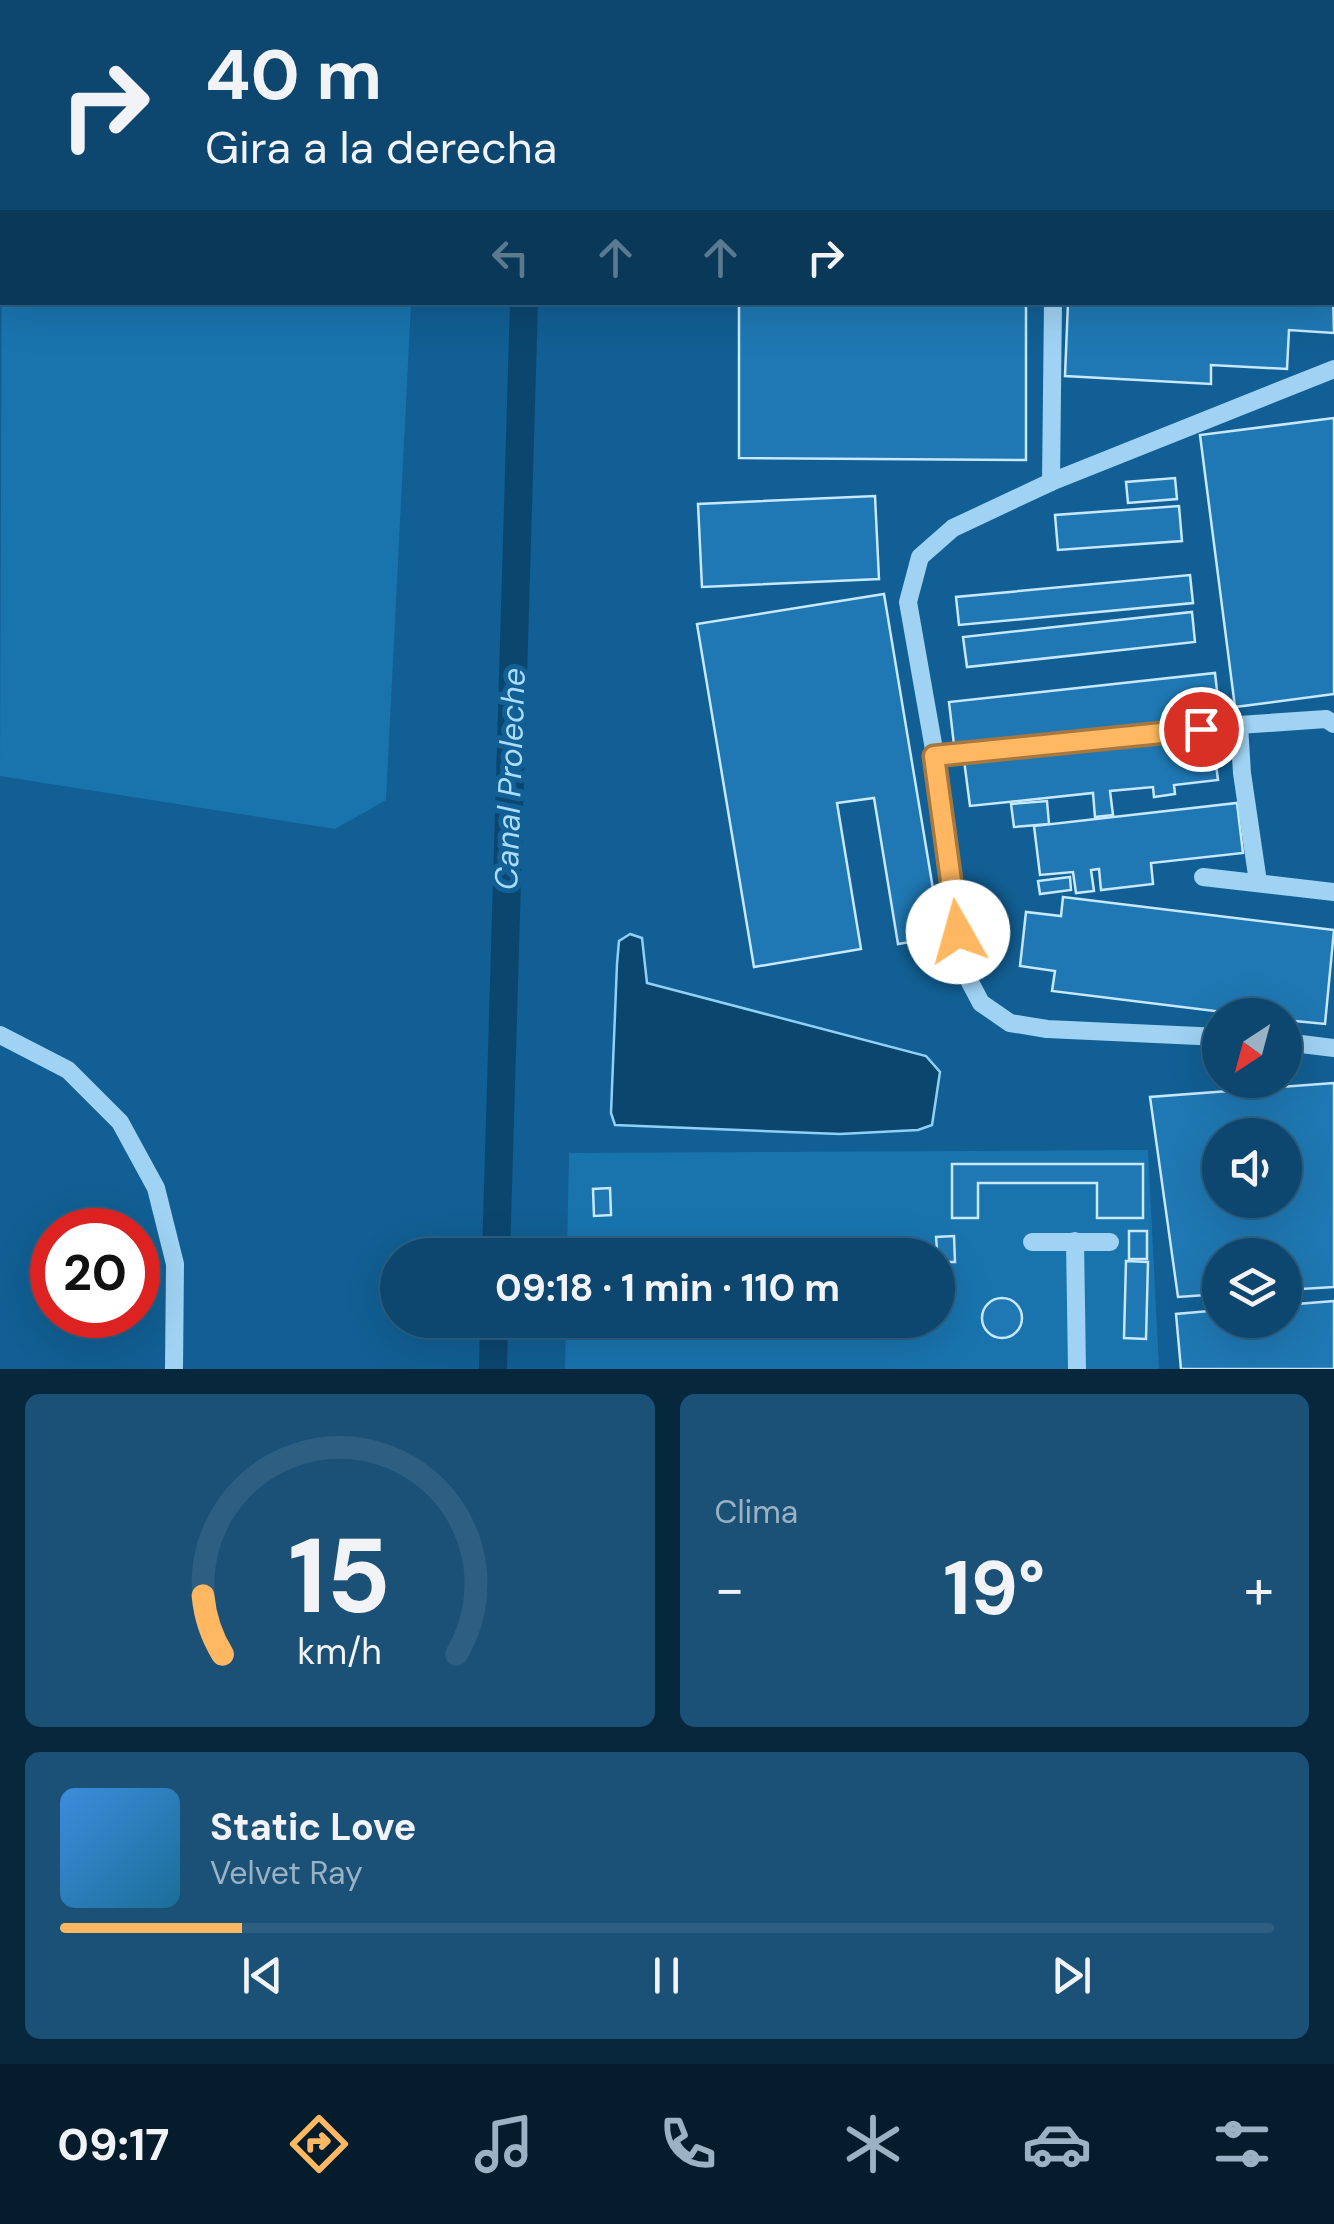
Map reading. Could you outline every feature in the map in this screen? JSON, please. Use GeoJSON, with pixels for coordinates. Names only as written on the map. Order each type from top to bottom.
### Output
{"type":"FeatureCollection","features":[{"type":"Feature","properties":{"kind":"street"},"geometry":{"type":"LineString","coordinates":[[1051,482],[1053,305]]}},
{"type":"Feature","properties":{"kind":"street"},"geometry":{"type":"LineString","coordinates":[[1202,1035],[1048,1028],[1010,1022],[980,1003],[962,968],[934,756],[908,602],[920,558],[953,528],[1051,482],[1334,369]]}},
{"type":"Feature","properties":{"kind":"street"},"geometry":{"type":"LineString","coordinates":[[934,756],[1326,718],[1334,724]]}},
{"type":"Feature","properties":{"kind":"street"},"geometry":{"type":"LineString","coordinates":[[1239,725],[1258,882]]}},
{"type":"Feature","properties":{"kind":"street"},"geometry":{"type":"LineString","coordinates":[[1203,878],[1334,892]]}},
{"type":"Feature","properties":{"kind":"street"},"geometry":{"type":"LineString","coordinates":[[0,1036],[68,1070],[120,1122],[156,1188],[175,1264],[174,1369]]}},
{"type":"Feature","properties":{"kind":"street"},"geometry":{"type":"LineString","coordinates":[[1302,1044],[1334,1048]]}},
{"type":"Feature","properties":{"kind":"street"},"geometry":{"type":"LineString","coordinates":[[1075,1241],[1076,1369]]}},
{"type":"Feature","properties":{"kind":"street"},"geometry":{"type":"LineString","coordinates":[[1032,1242],[1110,1242]]}},
{"type":"Feature","properties":{"kind":"shaded area"},"geometry":{"type":"Polygon","coordinates":[[[2,305],[411,305],[386,800],[335,829],[0,776],[2,305]]]}},
{"type":"Feature","properties":{"kind":"shaded area"},"geometry":{"type":"Polygon","coordinates":[[[630,934],[642,938],[647,983],[926,1056],[940,1072],[932,1125],[918,1130],[840,1134],[615,1125],[611,1113],[617,964],[619,941],[630,934]]]}},
{"type":"Feature","properties":{"kind":"shaded area"},"geometry":{"type":"Polygon","coordinates":[[[1148,1150],[1159,1369],[565,1369],[566,1338],[955,1338],[955,1238],[567,1238],[569,1153],[1148,1150]]]}},
{"type":"Feature","properties":{"kind":"building"},"geometry":{"type":"Polygon","coordinates":[[[739,305],[1026,305],[1026,460],[739,458],[739,305]]]}},
{"type":"Feature","properties":{"kind":"building"},"geometry":{"type":"Polygon","coordinates":[[[1068,305],[1333,305],[1334,333],[1289,330],[1287,369],[1211,365],[1211,384],[1065,376],[1068,305]]]}},
{"type":"Feature","properties":{"kind":"building"},"geometry":{"type":"Polygon","coordinates":[[[1334,418],[1334,694],[1235,707],[1200,435],[1334,418]]]}},
{"type":"Feature","properties":{"kind":"building"},"geometry":{"type":"Polygon","coordinates":[[[1175,478],[1177,499],[1128,503],[1126,482],[1175,478]]]}},
{"type":"Feature","properties":{"kind":"building"},"geometry":{"type":"Polygon","coordinates":[[[875,496],[879,579],[702,587],[698,504],[875,496]]]}},
{"type":"Feature","properties":{"kind":"building"},"geometry":{"type":"Polygon","coordinates":[[[1179,506],[1182,541],[1058,550],[1055,515],[1179,506]]]}},
{"type":"Feature","properties":{"kind":"building"},"geometry":{"type":"Polygon","coordinates":[[[1190,575],[1193,603],[959,625],[956,597],[1190,575]]]}},
{"type":"Feature","properties":{"kind":"building"},"geometry":{"type":"Polygon","coordinates":[[[884,594],[941,937],[898,944],[874,798],[837,803],[861,949],[754,967],[697,624],[884,594]]]}},
{"type":"Feature","properties":{"kind":"building"},"geometry":{"type":"Polygon","coordinates":[[[1192,612],[1195,642],[967,667],[963,637],[1192,612]]]}},
{"type":"Feature","properties":{"kind":"building"},"geometry":{"type":"Polygon","coordinates":[[[1215,673],[1220,717],[954,745],[949,702],[1215,673]]]}},
{"type":"Feature","properties":{"kind":"building"},"geometry":{"type":"Polygon","coordinates":[[[1212,733],[1218,780],[1174,785],[1175,794],[1154,797],[1153,787],[1110,791],[1113,815],[1095,817],[1093,793],[970,806],[964,760],[1212,733]]]}},
{"type":"Feature","properties":{"kind":"building"},"geometry":{"type":"Polygon","coordinates":[[[1047,801],[1049,824],[1014,827],[1011,804],[1047,801]]]}},
{"type":"Feature","properties":{"kind":"building"},"geometry":{"type":"Polygon","coordinates":[[[1237,803],[1243,853],[1151,863],[1153,884],[1101,890],[1099,869],[1091,870],[1094,891],[1076,893],[1073,872],[1040,875],[1034,826],[1237,803]]]}},
{"type":"Feature","properties":{"kind":"building"},"geometry":{"type":"Polygon","coordinates":[[[1070,877],[1071,890],[1040,894],[1038,881],[1070,877]]]}},
{"type":"Feature","properties":{"kind":"building"},"geometry":{"type":"Polygon","coordinates":[[[1063,897],[1334,930],[1325,1024],[1302,1022],[1302,998],[1202,998],[1202,1009],[1052,991],[1055,971],[1020,966],[1026,912],[1061,916],[1063,897]]]}},
{"type":"Feature","properties":{"kind":"building"},"geometry":{"type":"Polygon","coordinates":[[[1334,1083],[1334,1287],[1302,1289],[1302,1238],[1202,1238],[1202,1295],[1178,1297],[1150,1097],[1202,1093],[1202,1098],[1302,1098],[1302,1085],[1334,1083]]]}},
{"type":"Feature","properties":{"kind":"building"},"geometry":{"type":"Polygon","coordinates":[[[952,1164],[1143,1164],[1143,1218],[1097,1218],[1097,1183],[978,1183],[978,1218],[952,1218],[952,1164]]]}},
{"type":"Feature","properties":{"kind":"building"},"geometry":{"type":"Polygon","coordinates":[[[610,1188],[611,1215],[594,1216],[593,1189],[610,1188]]]}},
{"type":"Feature","properties":{"kind":"building"},"geometry":{"type":"Polygon","coordinates":[[[1129,1231],[1147,1231],[1147,1259],[1129,1259],[1129,1231]]]}},
{"type":"Feature","properties":{"kind":"building"},"geometry":{"type":"Polygon","coordinates":[[[1126,1261],[1148,1262],[1146,1339],[1124,1338],[1126,1261]]]}},
{"type":"Feature","properties":{"kind":"building"},"geometry":{"type":"Polygon","coordinates":[[[1002,1298],[1016,1304],[1022,1318],[1016,1332],[1002,1338],[988,1332],[982,1318],[988,1304],[1002,1298]]]}},
{"type":"Feature","properties":{"kind":"building"},"geometry":{"type":"Polygon","coordinates":[[[1334,1301],[1334,1369],[1181,1369],[1176,1314],[1202,1312],[1202,1338],[1302,1338],[1302,1304],[1334,1301]]]}},
{"type":"Feature","properties":{"kind":"waterway","name":"Canal Proleche"},"geometry":{"type":"LineString","coordinates":[[496,1238],[524,305]]}},
{"type":"Feature","properties":{"kind":"waterway","name":"Canal Proleche"},"geometry":{"type":"LineString","coordinates":[[493,1369],[494,1338]]}},
{"type":"Feature","properties":{"kind":"route"},"geometry":{"type":"LineString","coordinates":[[958,932],[934,756],[1201,729]]}}]}
